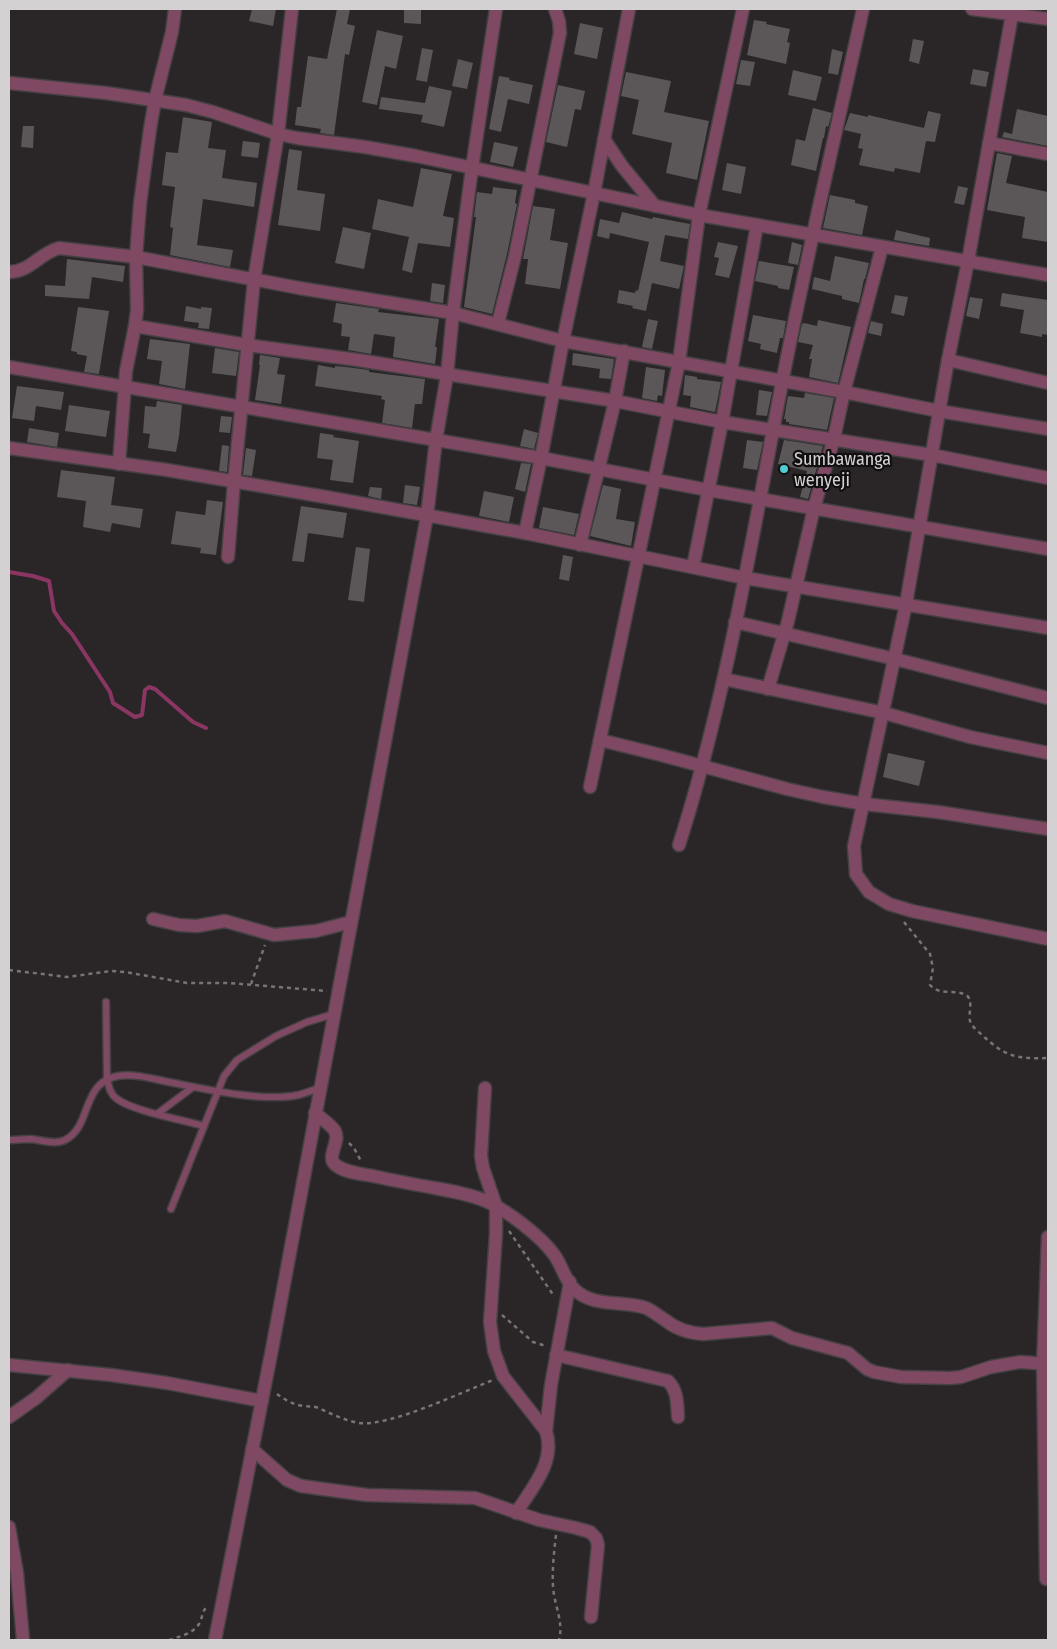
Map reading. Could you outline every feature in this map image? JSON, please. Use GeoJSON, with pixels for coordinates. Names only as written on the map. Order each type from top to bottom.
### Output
{"type":"FeatureCollection","features":[{"type":"Feature","properties":{"kind":"street"},"geometry":{"type":"LineString","coordinates":[[119,464],[126,371],[135,326],[136,257],[140,204],[155,100],[172,32],[174,9]]}},
{"type":"Feature","properties":{"kind":"street"},"geometry":{"type":"LineString","coordinates":[[228,557],[254,280],[278,134],[292,9]]}},
{"type":"Feature","properties":{"kind":"street"},"geometry":{"type":"LineString","coordinates":[[215,1640],[262,1401],[427,516],[436,440],[447,375],[472,168],[496,9]]}},
{"type":"Feature","properties":{"kind":"street"},"geometry":{"type":"LineString","coordinates":[[498,323],[515,256],[560,33],[555,9]]}},
{"type":"Feature","properties":{"kind":"street"},"geometry":{"type":"LineString","coordinates":[[526,533],[554,392],[562,340],[594,193],[629,9]]}},
{"type":"Feature","properties":{"kind":"street"},"geometry":{"type":"LineString","coordinates":[[590,788],[614,665],[639,556],[679,362],[699,215],[743,9]]}},
{"type":"Feature","properties":{"kind":"street"},"geometry":{"type":"LineString","coordinates":[[679,844],[724,679],[761,498],[782,381],[863,9]]}},
{"type":"Feature","properties":{"kind":"street"},"geometry":{"type":"LineString","coordinates":[[972,9],[1012,11],[1048,19]]}},
{"type":"Feature","properties":{"kind":"street"},"geometry":{"type":"LineString","coordinates":[[1012,11],[968,262],[948,360],[906,604],[854,846],[856,874],[868,892],[889,904],[912,911],[1048,939]]}},
{"type":"Feature","properties":{"kind":"street"},"geometry":{"type":"LineString","coordinates":[[9,83],[106,93],[186,105],[278,134],[314,142],[365,147],[416,156],[699,215],[1048,275]]}},
{"type":"Feature","properties":{"kind":"street"},"geometry":{"type":"LineString","coordinates":[[604,138],[622,166],[655,206]]}},
{"type":"Feature","properties":{"kind":"street"},"geometry":{"type":"LineString","coordinates":[[989,143],[1048,154]]}},
{"type":"Feature","properties":{"kind":"street"},"geometry":{"type":"LineString","coordinates":[[693,567],[722,422],[757,225]]}},
{"type":"Feature","properties":{"kind":"street"},"geometry":{"type":"LineString","coordinates":[[768,689],[784,633],[814,508],[834,438],[844,392],[882,247]]}},
{"type":"Feature","properties":{"kind":"street"},"geometry":{"type":"LineString","coordinates":[[9,272],[23,271],[50,251],[59,248],[136,257],[254,280],[453,313],[562,340],[940,411],[1048,429]]}},
{"type":"Feature","properties":{"kind":"street"},"geometry":{"type":"LineString","coordinates":[[135,326],[615,401],[722,422],[932,454],[1048,478]]}},
{"type":"Feature","properties":{"kind":"street"},"geometry":{"type":"LineString","coordinates":[[580,545],[615,401],[624,352]]}},
{"type":"Feature","properties":{"kind":"street"},"geometry":{"type":"LineString","coordinates":[[948,360],[1048,383]]}},
{"type":"Feature","properties":{"kind":"street"},"geometry":{"type":"LineString","coordinates":[[9,367],[541,458],[708,490],[1048,549]]}},
{"type":"Feature","properties":{"kind":"street"},"geometry":{"type":"LineString","coordinates":[[9,448],[234,482],[526,533],[744,578],[796,585],[1048,628]]}},
{"type":"Feature","properties":{"kind":"street"},"geometry":{"type":"LineString","coordinates":[[735,622],[895,659],[1048,698]]}},
{"type":"Feature","properties":{"kind":"street"},"geometry":{"type":"LineString","coordinates":[[724,679],[884,713],[970,737],[1048,753]]}},
{"type":"Feature","properties":{"kind":"street"},"geometry":{"type":"LineString","coordinates":[[600,740],[823,797],[1048,829]]}},
{"type":"Feature","properties":{"kind":"street"},"geometry":{"type":"LineString","coordinates":[[153,919],[179,925],[197,926],[225,921],[268,934],[282,935],[316,931],[351,922]]}},
{"type":"Feature","properties":{"kind":"street"},"geometry":{"type":"LineString","coordinates":[[485,1088],[481,1156],[496,1210],[490,1322],[494,1351],[503,1376],[546,1431],[549,1440],[544,1467],[538,1480],[516,1513]]}},
{"type":"Feature","properties":{"kind":"street"},"geometry":{"type":"LineString","coordinates":[[315,1114],[329,1124],[335,1132],[333,1163],[344,1169],[364,1174],[470,1195],[545,1243],[556,1256],[573,1288],[590,1298],[605,1303],[647,1308],[672,1325],[693,1333],[717,1334],[772,1328],[792,1338],[848,1353],[867,1369],[882,1375],[950,1378],[961,1377],[991,1366],[1020,1362],[1046,1364]]}},
{"type":"Feature","properties":{"kind":"street"},"geometry":{"type":"LineString","coordinates":[[1046,1579],[1048,1237]]}},
{"type":"Feature","properties":{"kind":"street"},"geometry":{"type":"LineString","coordinates":[[546,1431],[556,1351],[570,1282]]}},
{"type":"Feature","properties":{"kind":"street"},"geometry":{"type":"LineString","coordinates":[[556,1351],[668,1382],[676,1392],[678,1417]]}},
{"type":"Feature","properties":{"kind":"street"},"geometry":{"type":"LineString","coordinates":[[9,1365],[68,1370],[166,1383],[262,1401]]}},
{"type":"Feature","properties":{"kind":"street"},"geometry":{"type":"LineString","coordinates":[[9,1417],[36,1398],[68,1370]]}},
{"type":"Feature","properties":{"kind":"street"},"geometry":{"type":"LineString","coordinates":[[252,1449],[286,1480],[301,1486],[375,1495],[475,1498],[516,1513],[590,1532],[596,1538],[598,1545],[591,1617]]}},
{"type":"Feature","properties":{"kind":"street"},"geometry":{"type":"LineString","coordinates":[[9,1527],[17,1572],[23,1640]]}},
{"type":"Feature","properties":{"kind":"lane"},"geometry":{"type":"LineString","coordinates":[[106,1002],[107,1079],[110,1091],[117,1099],[134,1108],[204,1126]]}},
{"type":"Feature","properties":{"kind":"lane"},"geometry":{"type":"LineString","coordinates":[[170,1209],[217,1091],[224,1076],[237,1060],[276,1036],[307,1022],[334,1014]]}},
{"type":"Feature","properties":{"kind":"lane"},"geometry":{"type":"LineString","coordinates":[[9,1140],[64,1141],[77,1129],[98,1085],[107,1079],[119,1076],[131,1076],[217,1091],[278,1096],[298,1095],[320,1088]]}},
{"type":"Feature","properties":{"kind":"lane"},"geometry":{"type":"LineString","coordinates":[[157,1114],[193,1087]]}},
{"type":"Feature","properties":{"kind":"path"},"geometry":{"type":"LineString","coordinates":[[889,904],[930,954],[933,968],[930,985],[934,989],[965,994],[969,997],[969,1018],[971,1024],[987,1039],[1010,1055],[1048,1058]]}},
{"type":"Feature","properties":{"kind":"path"},"geometry":{"type":"LineString","coordinates":[[251,985],[268,934]]}},
{"type":"Feature","properties":{"kind":"path"},"geometry":{"type":"LineString","coordinates":[[9,970],[67,977],[111,971],[125,972],[187,982],[320,990],[338,994]]}},
{"type":"Feature","properties":{"kind":"path"},"geometry":{"type":"LineString","coordinates":[[335,1132],[347,1140],[354,1148],[363,1166],[364,1174]]}},
{"type":"Feature","properties":{"kind":"path"},"geometry":{"type":"LineString","coordinates":[[496,1210],[564,1312]]}},
{"type":"Feature","properties":{"kind":"path"},"geometry":{"type":"LineString","coordinates":[[491,1308],[512,1322],[534,1342],[556,1351]]}},
{"type":"Feature","properties":{"kind":"path"},"geometry":{"type":"LineString","coordinates":[[264,1387],[292,1403],[314,1406],[348,1421],[369,1423],[418,1410],[503,1376]]}},
{"type":"Feature","properties":{"kind":"path"},"geometry":{"type":"LineString","coordinates":[[558,1524],[554,1553],[553,1586],[562,1630],[559,1640]]}},
{"type":"Feature","properties":{"kind":"path"},"geometry":{"type":"LineString","coordinates":[[169,1640],[196,1628],[206,1607],[223,1602]]}},
{"type":"Feature","properties":{"kind":"building"},"geometry":{"type":"Polygon","coordinates":[[[252,9],[276,9],[273,26],[249,21],[252,9]]]}},
{"type":"Feature","properties":{"kind":"building"},"geometry":{"type":"Polygon","coordinates":[[[337,9],[350,9],[347,24],[355,26],[349,55],[345,54],[334,135],[320,133],[321,129],[295,125],[297,107],[301,107],[308,56],[327,59],[337,9]]]}},
{"type":"Feature","properties":{"kind":"building"},"geometry":{"type":"Polygon","coordinates":[[[404,9],[421,9],[421,24],[404,23],[404,9]]]}},
{"type":"Feature","properties":{"kind":"building"},"geometry":{"type":"Polygon","coordinates":[[[754,20],[790,29],[787,42],[790,43],[786,64],[747,55],[754,20]]]}},
{"type":"Feature","properties":{"kind":"building"},"geometry":{"type":"Polygon","coordinates":[[[580,23],[603,28],[597,59],[574,54],[580,23]]]}},
{"type":"Feature","properties":{"kind":"building"},"geometry":{"type":"Polygon","coordinates":[[[377,30],[403,36],[396,69],[385,66],[377,105],[362,102],[377,30]]]}},
{"type":"Feature","properties":{"kind":"building"},"geometry":{"type":"Polygon","coordinates":[[[913,39],[924,41],[919,64],[909,61],[913,39]]]}},
{"type":"Feature","properties":{"kind":"building"},"geometry":{"type":"Polygon","coordinates":[[[422,48],[433,50],[427,82],[416,80],[422,48]]]}},
{"type":"Feature","properties":{"kind":"building"},"geometry":{"type":"Polygon","coordinates":[[[832,49],[843,52],[838,75],[828,73],[832,49]]]}},
{"type":"Feature","properties":{"kind":"building"},"geometry":{"type":"Polygon","coordinates":[[[458,59],[473,63],[467,89],[452,86],[458,59]]]}},
{"type":"Feature","properties":{"kind":"building"},"geometry":{"type":"Polygon","coordinates":[[[741,60],[755,62],[750,86],[736,84],[741,60]]]}},
{"type":"Feature","properties":{"kind":"building"},"geometry":{"type":"Polygon","coordinates":[[[973,69],[989,72],[986,87],[970,84],[973,69]]]}},
{"type":"Feature","properties":{"kind":"building"},"geometry":{"type":"Polygon","coordinates":[[[793,70],[822,77],[816,101],[788,95],[793,70]]]}},
{"type":"Feature","properties":{"kind":"building"},"geometry":{"type":"Polygon","coordinates":[[[626,72],[671,81],[664,112],[709,121],[697,180],[666,173],[672,143],[632,134],[639,100],[621,96],[626,72]]]}},
{"type":"Feature","properties":{"kind":"building"},"geometry":{"type":"Polygon","coordinates":[[[499,76],[533,85],[529,104],[508,99],[501,132],[489,129],[499,76]]]}},
{"type":"Feature","properties":{"kind":"building"},"geometry":{"type":"Polygon","coordinates":[[[558,85],[585,91],[581,110],[575,109],[567,147],[546,142],[558,85]]]}},
{"type":"Feature","properties":{"kind":"building"},"geometry":{"type":"Polygon","coordinates":[[[429,86],[452,91],[444,127],[421,122],[423,115],[379,109],[381,97],[425,103],[429,86]]]}},
{"type":"Feature","properties":{"kind":"building"},"geometry":{"type":"Polygon","coordinates":[[[813,108],[832,113],[828,127],[826,126],[816,171],[791,165],[796,139],[805,141],[813,108]]]}},
{"type":"Feature","properties":{"kind":"building"},"geometry":{"type":"Polygon","coordinates":[[[1017,109],[1048,116],[1048,146],[1002,137],[1004,132],[1012,134],[1017,109]]]}},
{"type":"Feature","properties":{"kind":"building"},"geometry":{"type":"Polygon","coordinates":[[[928,111],[941,114],[935,142],[926,141],[920,173],[895,168],[894,172],[859,165],[863,149],[858,148],[861,134],[844,130],[850,113],[868,117],[868,115],[924,128],[928,111]]]}},
{"type":"Feature","properties":{"kind":"building"},"geometry":{"type":"Polygon","coordinates":[[[183,117],[212,122],[208,148],[226,150],[222,178],[257,183],[254,207],[203,199],[197,245],[233,250],[230,267],[170,255],[173,228],[170,227],[175,187],[162,185],[166,152],[178,153],[183,117]]]}},
{"type":"Feature","properties":{"kind":"building"},"geometry":{"type":"Polygon","coordinates":[[[23,126],[34,126],[33,148],[21,147],[23,126]]]}},
{"type":"Feature","properties":{"kind":"building"},"geometry":{"type":"Polygon","coordinates":[[[243,141],[260,143],[258,158],[241,156],[243,141]]]}},
{"type":"Feature","properties":{"kind":"building"},"geometry":{"type":"Polygon","coordinates":[[[494,142],[518,147],[513,167],[490,162],[494,142]]]}},
{"type":"Feature","properties":{"kind":"building"},"geometry":{"type":"Polygon","coordinates":[[[289,149],[302,151],[297,190],[325,194],[320,231],[278,225],[289,149]]]}},
{"type":"Feature","properties":{"kind":"building"},"geometry":{"type":"Polygon","coordinates":[[[997,153],[1012,156],[1006,183],[1048,192],[1048,242],[1022,238],[1025,217],[987,210],[997,153]]]}},
{"type":"Feature","properties":{"kind":"building"},"geometry":{"type":"Polygon","coordinates":[[[727,163],[746,167],[741,194],[722,190],[727,163]]]}},
{"type":"Feature","properties":{"kind":"building"},"geometry":{"type":"Polygon","coordinates":[[[421,168],[452,174],[443,216],[454,218],[450,247],[418,243],[412,273],[402,270],[409,237],[372,229],[378,199],[413,207],[421,168]]]}},
{"type":"Feature","properties":{"kind":"building"},"geometry":{"type":"Polygon","coordinates":[[[958,186],[968,188],[964,205],[954,203],[958,186]]]}},
{"type":"Feature","properties":{"kind":"building"},"geometry":{"type":"Polygon","coordinates":[[[493,187],[517,190],[515,203],[517,204],[492,314],[464,307],[476,217],[474,217],[477,192],[492,194],[493,187]]]}},
{"type":"Feature","properties":{"kind":"building"},"geometry":{"type":"Polygon","coordinates":[[[830,195],[855,200],[855,203],[868,206],[862,235],[823,228],[830,195]]]}},
{"type":"Feature","properties":{"kind":"building"},"geometry":{"type":"Polygon","coordinates":[[[533,206],[555,209],[550,240],[568,243],[560,289],[525,284],[528,259],[523,259],[533,206]]]}},
{"type":"Feature","properties":{"kind":"building"},"geometry":{"type":"Polygon","coordinates":[[[622,212],[652,219],[653,217],[690,224],[688,239],[665,235],[660,261],[684,266],[679,289],[652,283],[646,311],[617,303],[619,290],[635,293],[636,290],[638,291],[649,242],[610,233],[609,239],[597,236],[600,219],[619,223],[622,212]]]}},
{"type":"Feature","properties":{"kind":"building"},"geometry":{"type":"Polygon","coordinates":[[[343,227],[371,233],[364,269],[335,263],[343,227]]]}},
{"type":"Feature","properties":{"kind":"building"},"geometry":{"type":"Polygon","coordinates":[[[896,230],[930,238],[929,246],[894,240],[896,230]]]}},
{"type":"Feature","properties":{"kind":"building"},"geometry":{"type":"Polygon","coordinates":[[[718,242],[738,246],[729,278],[715,275],[719,258],[714,257],[718,242]]]}},
{"type":"Feature","properties":{"kind":"building"},"geometry":{"type":"Polygon","coordinates":[[[792,242],[802,245],[798,265],[788,263],[792,242]]]}},
{"type":"Feature","properties":{"kind":"building"},"geometry":{"type":"Polygon","coordinates":[[[835,256],[869,263],[859,303],[842,299],[842,296],[812,289],[814,277],[830,281],[835,256]]]}},
{"type":"Feature","properties":{"kind":"building"},"geometry":{"type":"Polygon","coordinates":[[[67,259],[125,266],[123,282],[92,277],[89,299],[45,296],[45,285],[65,286],[67,259]]]}},
{"type":"Feature","properties":{"kind":"building"},"geometry":{"type":"Polygon","coordinates":[[[759,261],[794,267],[789,290],[755,281],[759,261]]]}},
{"type":"Feature","properties":{"kind":"building"},"geometry":{"type":"Polygon","coordinates":[[[432,283],[445,285],[443,303],[430,301],[432,283]]]}},
{"type":"Feature","properties":{"kind":"building"},"geometry":{"type":"Polygon","coordinates":[[[1002,293],[1048,300],[1048,335],[1042,334],[1042,337],[1020,333],[1024,310],[1000,306],[1002,293]]]}},
{"type":"Feature","properties":{"kind":"building"},"geometry":{"type":"Polygon","coordinates":[[[895,295],[908,297],[904,316],[891,313],[895,295]]]}},
{"type":"Feature","properties":{"kind":"building"},"geometry":{"type":"Polygon","coordinates":[[[970,297],[983,299],[979,319],[966,316],[970,297]]]}},
{"type":"Feature","properties":{"kind":"building"},"geometry":{"type":"Polygon","coordinates":[[[336,303],[379,309],[378,312],[439,319],[435,347],[437,347],[435,364],[393,357],[395,337],[374,334],[371,354],[348,350],[350,337],[341,336],[342,324],[333,322],[336,303]]]}},
{"type":"Feature","properties":{"kind":"building"},"geometry":{"type":"Polygon","coordinates":[[[186,306],[201,309],[201,307],[212,308],[209,329],[198,328],[199,323],[184,321],[186,306]]]}},
{"type":"Feature","properties":{"kind":"building"},"geometry":{"type":"Polygon","coordinates":[[[78,307],[109,311],[99,374],[84,372],[87,356],[71,351],[78,307]]]}},
{"type":"Feature","properties":{"kind":"building"},"geometry":{"type":"Polygon","coordinates":[[[753,315],[786,321],[783,338],[780,338],[777,353],[760,349],[761,344],[748,341],[753,315]]]}},
{"type":"Feature","properties":{"kind":"building"},"geometry":{"type":"Polygon","coordinates":[[[648,319],[658,321],[652,349],[642,347],[648,319]]]}},
{"type":"Feature","properties":{"kind":"building"},"geometry":{"type":"Polygon","coordinates":[[[818,320],[851,327],[838,383],[809,377],[812,359],[809,359],[813,345],[798,342],[802,324],[817,326],[818,320]]]}},
{"type":"Feature","properties":{"kind":"building"},"geometry":{"type":"Polygon","coordinates":[[[871,321],[883,324],[881,336],[868,333],[871,321]]]}},
{"type":"Feature","properties":{"kind":"building"},"geometry":{"type":"Polygon","coordinates":[[[150,339],[190,344],[185,389],[159,384],[162,361],[147,359],[150,339]]]}},
{"type":"Feature","properties":{"kind":"building"},"geometry":{"type":"Polygon","coordinates":[[[215,348],[239,352],[236,376],[212,373],[215,348]]]}},
{"type":"Feature","properties":{"kind":"building"},"geometry":{"type":"Polygon","coordinates":[[[573,353],[614,359],[611,379],[599,378],[600,369],[572,365],[573,353]]]}},
{"type":"Feature","properties":{"kind":"building"},"geometry":{"type":"Polygon","coordinates":[[[260,355],[280,358],[277,374],[285,375],[281,404],[255,400],[260,355]]]}},
{"type":"Feature","properties":{"kind":"building"},"geometry":{"type":"Polygon","coordinates":[[[318,365],[369,370],[369,372],[425,379],[422,404],[415,404],[412,428],[382,423],[385,400],[381,399],[382,396],[315,386],[318,365]]]}},
{"type":"Feature","properties":{"kind":"building"},"geometry":{"type":"Polygon","coordinates":[[[646,367],[665,370],[662,396],[658,395],[657,401],[642,398],[646,367]]]}},
{"type":"Feature","properties":{"kind":"building"},"geometry":{"type":"Polygon","coordinates":[[[685,375],[697,377],[697,379],[721,382],[715,412],[690,407],[691,396],[683,395],[685,375]]]}},
{"type":"Feature","properties":{"kind":"building"},"geometry":{"type":"Polygon","coordinates":[[[17,386],[64,392],[61,410],[36,406],[34,421],[12,418],[17,386]]]}},
{"type":"Feature","properties":{"kind":"building"},"geometry":{"type":"Polygon","coordinates":[[[759,390],[772,392],[767,416],[756,415],[759,390]]]}},
{"type":"Feature","properties":{"kind":"building"},"geometry":{"type":"Polygon","coordinates":[[[805,393],[834,398],[827,430],[789,424],[784,419],[788,396],[804,398],[805,393]]]}},
{"type":"Feature","properties":{"kind":"building"},"geometry":{"type":"Polygon","coordinates":[[[157,401],[182,405],[176,452],[148,448],[150,434],[143,433],[145,406],[156,407],[157,401]]]}},
{"type":"Feature","properties":{"kind":"building"},"geometry":{"type":"Polygon","coordinates":[[[69,405],[110,411],[106,437],[65,431],[69,405]]]}},
{"type":"Feature","properties":{"kind":"building"},"geometry":{"type":"Polygon","coordinates":[[[221,416],[232,417],[230,433],[219,432],[221,416]]]}},
{"type":"Feature","properties":{"kind":"building"},"geometry":{"type":"Polygon","coordinates":[[[29,428],[59,433],[57,447],[27,442],[29,428]]]}},
{"type":"Feature","properties":{"kind":"building"},"geometry":{"type":"Polygon","coordinates":[[[524,429],[538,433],[534,449],[520,446],[524,429]]]}},
{"type":"Feature","properties":{"kind":"building"},"geometry":{"type":"Polygon","coordinates":[[[320,433],[359,441],[353,483],[330,480],[333,460],[317,458],[320,433]]]}},
{"type":"Feature","properties":{"kind":"building"},"geometry":{"type":"Polygon","coordinates":[[[747,440],[763,442],[757,470],[743,468],[747,440]]]}},
{"type":"Feature","properties":{"kind":"building"},"geometry":{"type":"Polygon","coordinates":[[[784,440],[823,446],[808,499],[800,497],[807,471],[778,464],[784,440]]]}},
{"type":"Feature","properties":{"kind":"building"},"geometry":{"type":"Polygon","coordinates":[[[222,445],[229,446],[227,472],[219,471],[222,445]]]}},
{"type":"Feature","properties":{"kind":"building"},"geometry":{"type":"Polygon","coordinates":[[[246,448],[256,450],[252,476],[243,475],[246,448]]]}},
{"type":"Feature","properties":{"kind":"building"},"geometry":{"type":"Polygon","coordinates":[[[521,463],[531,464],[525,492],[515,489],[521,463]]]}},
{"type":"Feature","properties":{"kind":"building"},"geometry":{"type":"Polygon","coordinates":[[[61,470],[115,477],[111,505],[143,509],[140,528],[112,523],[110,532],[83,527],[86,501],[57,497],[61,470]]]}},
{"type":"Feature","properties":{"kind":"building"},"geometry":{"type":"Polygon","coordinates":[[[405,485],[420,487],[417,505],[403,503],[405,485]]]}},
{"type":"Feature","properties":{"kind":"building"},"geometry":{"type":"Polygon","coordinates":[[[603,485],[621,489],[616,519],[635,522],[631,546],[590,536],[603,485]]]}},
{"type":"Feature","properties":{"kind":"building"},"geometry":{"type":"Polygon","coordinates":[[[370,487],[382,488],[381,499],[368,496],[370,487]]]}},
{"type":"Feature","properties":{"kind":"building"},"geometry":{"type":"Polygon","coordinates":[[[484,491],[514,497],[509,522],[479,516],[484,491]]]}},
{"type":"Feature","properties":{"kind":"building"},"geometry":{"type":"Polygon","coordinates":[[[207,500],[223,502],[216,555],[200,553],[201,548],[171,544],[176,511],[205,515],[207,500]]]}},
{"type":"Feature","properties":{"kind":"building"},"geometry":{"type":"Polygon","coordinates":[[[301,506],[347,513],[343,538],[308,533],[304,562],[292,561],[301,506]]]}},
{"type":"Feature","properties":{"kind":"building"},"geometry":{"type":"Polygon","coordinates":[[[543,507],[579,514],[574,535],[539,528],[543,507]]]}},
{"type":"Feature","properties":{"kind":"building"},"geometry":{"type":"Polygon","coordinates":[[[356,547],[370,549],[364,602],[348,600],[356,547]]]}},
{"type":"Feature","properties":{"kind":"building"},"geometry":{"type":"Polygon","coordinates":[[[563,555],[573,557],[569,581],[559,579],[563,555]]]}},
{"type":"Feature","properties":{"kind":"building"},"geometry":{"type":"Polygon","coordinates":[[[888,753],[925,761],[919,786],[883,777],[888,753]]]}},
{"type":"Feature","properties":{"kind":"waterway"},"geometry":{"type":"LineString","coordinates":[[9,572],[49,581],[54,611],[72,634],[110,692],[113,703],[135,717],[142,715],[145,690],[149,687],[155,689],[193,722],[206,728]]}},
{"type":"Feature","properties":{"kind":"place","name":"Sumbawanga wenyeji"},"geometry":{"type":"Point","coordinates":[784,469]}}]}
